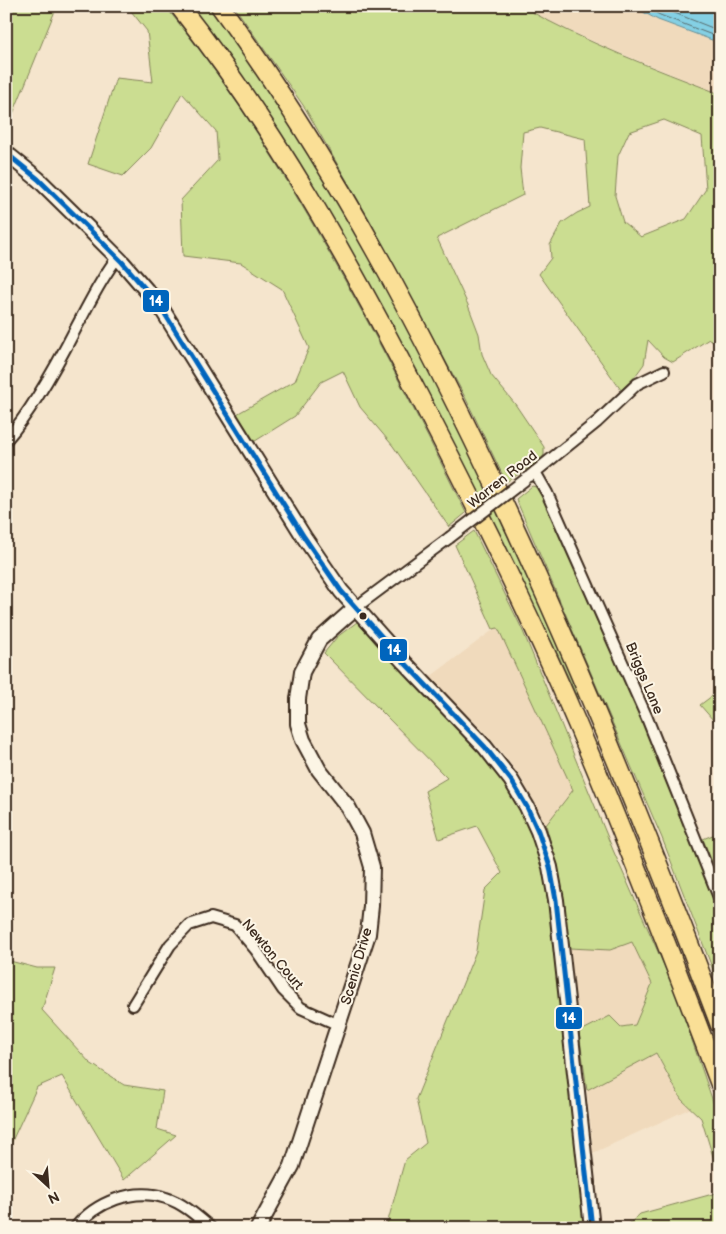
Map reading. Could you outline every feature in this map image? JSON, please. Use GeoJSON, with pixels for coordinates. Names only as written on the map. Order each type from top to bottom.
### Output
{"type":"FeatureCollection","features":[{"type":"Feature","properties":{"kind":"highway"},"geometry":{"type":"LineString","coordinates":[[179,6],[244,96],[301,184],[370,303],[451,458],[505,567],[586,743],[720,1084]]}},
{"type":"Feature","properties":{"kind":"highway"},"geometry":{"type":"LineString","coordinates":[[220,6],[276,86],[332,175],[404,304],[456,405],[520,539],[604,731],[720,1025]]}},
{"type":"Feature","properties":{"kind":"main road"},"geometry":{"type":"LineString","coordinates":[[6,153],[38,179],[117,258],[144,288],[166,316],[329,575],[355,608],[496,760],[521,795],[538,831],[550,866],[556,900],[592,1228]]}},
{"type":"Feature","properties":{"kind":"main road","name":"Scenic Drive"},"geometry":{"type":"LineString","coordinates":[[258,1228],[292,1166],[368,934],[372,867],[362,833],[348,807],[320,770],[303,740],[298,724],[298,699],[302,672],[320,640],[355,608]]}},
{"type":"Feature","properties":{"kind":"street"},"geometry":{"type":"LineString","coordinates":[[6,440],[38,394],[105,274],[117,258]]}},
{"type":"Feature","properties":{"kind":"street","name":"Warren Road"},"geometry":{"type":"LineString","coordinates":[[355,608],[535,472],[597,422],[637,384],[664,371]]}},
{"type":"Feature","properties":{"kind":"street","name":"Briggs Lane"},"geometry":{"type":"LineString","coordinates":[[535,472],[548,493],[643,710],[720,900]]}},
{"type":"Feature","properties":{"kind":"street","name":"Newton Court"},"geometry":{"type":"LineString","coordinates":[[133,1005],[170,945],[189,925],[211,918],[235,925],[256,950],[282,990],[301,1008],[339,1025]]}},
{"type":"Feature","properties":{"kind":"street"},"geometry":{"type":"LineString","coordinates":[[75,1228],[95,1208],[111,1201],[131,1196],[146,1195],[166,1198],[191,1211],[211,1228]]}},
{"type":"Feature","properties":{"kind":"shaded area"},"geometry":{"type":"Polygon","coordinates":[[[521,6],[632,6],[658,20],[720,43],[720,94],[610,49],[542,18],[521,6]]]}},
{"type":"Feature","properties":{"kind":"shaded area"},"geometry":{"type":"Polygon","coordinates":[[[497,627],[573,790],[546,825],[523,781],[504,755],[430,677],[497,627]]]}},
{"type":"Feature","properties":{"kind":"shaded area"},"geometry":{"type":"Polygon","coordinates":[[[633,942],[652,984],[635,1025],[621,1027],[610,1016],[579,1032],[569,948],[610,950],[633,942]]]}},
{"type":"Feature","properties":{"kind":"shaded area"},"geometry":{"type":"Polygon","coordinates":[[[655,1053],[681,1099],[691,1108],[593,1153],[587,1090],[655,1053]]]}},
{"type":"Feature","properties":{"kind":"green space"},"geometry":{"type":"Polygon","coordinates":[[[6,6],[57,6],[6,131],[6,6]]]}},
{"type":"Feature","properties":{"kind":"green space"},"geometry":{"type":"Polygon","coordinates":[[[127,6],[165,6],[223,82],[275,162],[329,252],[370,326],[466,513],[449,527],[393,446],[360,407],[343,371],[321,382],[295,416],[252,443],[235,415],[295,381],[309,348],[282,289],[241,263],[183,256],[181,200],[218,160],[216,131],[182,93],[151,148],[123,176],[88,164],[116,78],[153,82],[147,31],[127,6]]]}},
{"type":"Feature","properties":{"kind":"green space"},"geometry":{"type":"Polygon","coordinates":[[[188,6],[213,6],[328,180],[429,364],[582,698],[578,699],[504,545],[188,6]]]}},
{"type":"Feature","properties":{"kind":"green space"},"geometry":{"type":"Polygon","coordinates":[[[234,6],[521,6],[594,43],[720,94],[720,344],[709,339],[673,362],[664,357],[648,340],[644,364],[633,379],[621,390],[539,274],[551,258],[550,245],[562,223],[590,207],[585,139],[540,128],[523,132],[520,168],[523,195],[437,238],[468,305],[479,334],[482,354],[491,375],[515,404],[544,447],[544,455],[539,461],[506,482],[465,397],[369,219],[305,108],[234,6]],[[664,120],[629,132],[618,156],[615,196],[623,222],[641,237],[686,219],[706,189],[702,136],[664,120]]]}},
{"type":"Feature","properties":{"kind":"green space"},"geometry":{"type":"Polygon","coordinates":[[[532,486],[536,487],[543,498],[627,684],[720,910],[720,988],[662,838],[516,499],[532,486]]]}},
{"type":"Feature","properties":{"kind":"green space"},"geometry":{"type":"Polygon","coordinates":[[[474,531],[522,629],[613,850],[674,988],[720,1122],[720,1179],[701,1118],[681,1099],[656,1053],[587,1090],[579,1032],[610,1016],[621,1027],[635,1025],[652,984],[632,942],[610,950],[569,948],[561,882],[546,825],[573,790],[498,628],[493,629],[455,545],[474,531]]]}},
{"type":"Feature","properties":{"kind":"green space"},"geometry":{"type":"Polygon","coordinates":[[[357,622],[492,764],[514,794],[532,833],[544,874],[549,902],[586,1228],[386,1228],[405,1160],[426,1143],[416,1099],[476,951],[485,890],[502,873],[477,826],[439,839],[425,791],[447,778],[324,653],[337,637],[357,622]]]}},
{"type":"Feature","properties":{"kind":"green space"},"geometry":{"type":"Polygon","coordinates":[[[720,690],[720,728],[700,705],[720,690]]]}},
{"type":"Feature","properties":{"kind":"green space"},"geometry":{"type":"Polygon","coordinates":[[[720,832],[720,883],[703,839],[720,832]]]}},
{"type":"Feature","properties":{"kind":"green space"},"geometry":{"type":"Polygon","coordinates":[[[6,960],[37,968],[55,968],[42,1010],[90,1063],[124,1085],[163,1091],[157,1129],[176,1135],[124,1180],[62,1076],[37,1087],[6,1154],[6,960]]]}},
{"type":"Feature","properties":{"kind":"green space"},"geometry":{"type":"Polygon","coordinates":[[[720,1192],[720,1228],[625,1228],[640,1214],[720,1192]]]}},
{"type":"Feature","properties":{"kind":"water"},"geometry":{"type":"Polygon","coordinates":[[[632,6],[720,6],[720,43],[658,20],[632,6]]]}},
{"type":"Feature","properties":{"kind":"transit line","name":"14"},"geometry":{"type":"LineString","coordinates":[[6,153],[38,179],[90,230],[122,262],[160,306],[304,537],[341,591],[404,662],[485,747],[511,780],[527,807],[538,831],[550,867],[556,900],[592,1228]]}}]}
